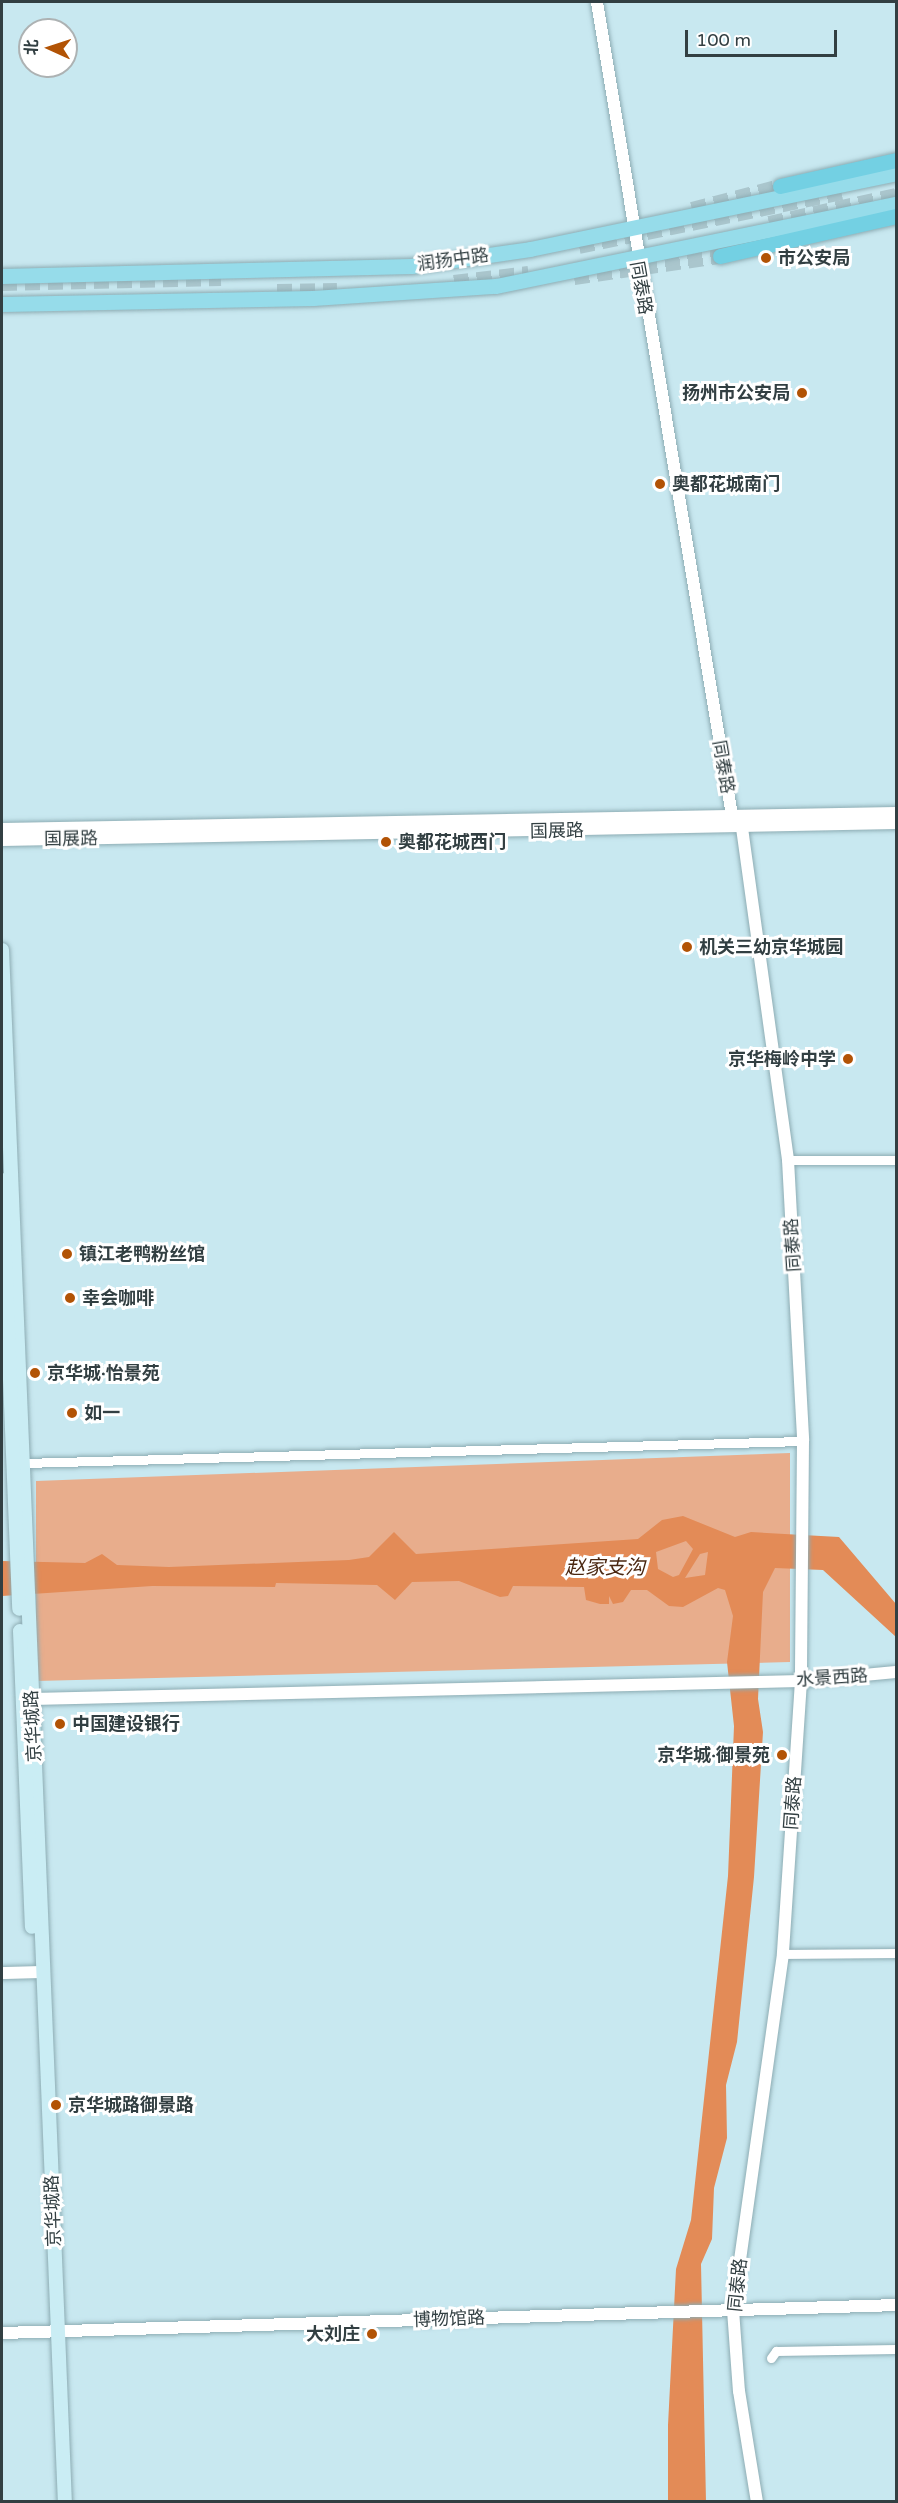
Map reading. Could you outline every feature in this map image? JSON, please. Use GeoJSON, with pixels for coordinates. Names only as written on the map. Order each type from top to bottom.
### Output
{"type":"FeatureCollection","features":[{"type":"Feature","properties":{"kind":"highway"},"geometry":{"type":"LineString","coordinates":[[780,186],[897,160]]}},
{"type":"Feature","properties":{"kind":"highway"},"geometry":{"type":"LineString","coordinates":[[720,256],[897,216]]}},
{"type":"Feature","properties":{"kind":"main road","name":"润扬中路"},"geometry":{"type":"LineString","coordinates":[[2,276],[411,266],[632,230],[897,173]]}},
{"type":"Feature","properties":{"kind":"main road","name":"润扬中路"},"geometry":{"type":"LineString","coordinates":[[2,304],[430,291],[496,286],[897,204]]}},
{"type":"Feature","properties":{"kind":"main road","name":"京华城路"},"geometry":{"type":"LineString","coordinates":[[2,950],[4,1186],[39,1972],[53,2333],[56,2502]]}},
{"type":"Feature","properties":{"kind":"main road","name":"京华城路"},"geometry":{"type":"LineString","coordinates":[[4,1186],[24,1462],[21,1542]]}},
{"type":"Feature","properties":{"kind":"main road","name":"京华城路"},"geometry":{"type":"LineString","coordinates":[[24,1622],[32,1699],[39,1972]]}},
{"type":"Feature","properties":{"kind":"main road","name":"京华城路"},"geometry":{"type":"LineString","coordinates":[[53,2333],[65,2502]]}},
{"type":"Feature","properties":{"kind":"street","name":"同泰路"},"geometry":{"type":"LineString","coordinates":[[597,2],[635,258],[732,816],[742,828],[788,1160],[803,1441],[801,1681],[783,1954],[734,2310],[739,2391],[757,2502]]}},
{"type":"Feature","properties":{"kind":"street","name":"国展路"},"geometry":{"type":"LineString","coordinates":[[2,829],[897,813]]}},
{"type":"Feature","properties":{"kind":"street","name":"国展路"},"geometry":{"type":"LineString","coordinates":[[2,840],[897,824]]}},
{"type":"Feature","properties":{"kind":"street"},"geometry":{"type":"LineString","coordinates":[[788,1160],[897,1160]]}},
{"type":"Feature","properties":{"kind":"street"},"geometry":{"type":"LineString","coordinates":[[24,1462],[803,1441]]}},
{"type":"Feature","properties":{"kind":"street","name":"水景西路"},"geometry":{"type":"LineString","coordinates":[[32,1699],[801,1681],[897,1672]]}},
{"type":"Feature","properties":{"kind":"street"},"geometry":{"type":"LineString","coordinates":[[783,1954],[897,1953]]}},
{"type":"Feature","properties":{"kind":"street"},"geometry":{"type":"LineString","coordinates":[[2,1973],[39,1972]]}},
{"type":"Feature","properties":{"kind":"street","name":"博物馆路"},"geometry":{"type":"LineString","coordinates":[[2,2334],[897,2305]]}},
{"type":"Feature","properties":{"kind":"street"},"geometry":{"type":"LineString","coordinates":[[771,2358],[776,2351],[897,2349]]}},
{"type":"Feature","properties":{"kind":"shaded area"},"geometry":{"type":"Polygon","coordinates":[[[790,1453],[790,1662],[36,1681],[36,1481],[790,1453]]]}},
{"type":"Feature","properties":{"kind":"water","name":"赵家支沟"},"geometry":{"type":"Polygon","coordinates":[[[683,1516],[735,1537],[751,1532],[839,1537],[896,1604],[896,1637],[823,1570],[775,1568],[763,1592],[758,1699],[763,1732],[754,1877],[737,2042],[726,2085],[727,2138],[714,2188],[712,2239],[701,2264],[706,2501],[668,2501],[668,2425],[676,2269],[691,2220],[728,1876],[734,1726],[727,1662],[733,1616],[725,1590],[718,1588],[683,1607],[669,1606],[647,1590],[631,1590],[623,1602],[613,1604],[609,1596],[609,1604],[600,1604],[586,1600],[584,1587],[513,1586],[508,1596],[500,1597],[459,1581],[412,1582],[395,1600],[377,1585],[276,1583],[275,1587],[152,1586],[2,1596],[2,1561],[85,1563],[102,1554],[117,1565],[169,1567],[349,1560],[369,1557],[394,1532],[416,1554],[638,1539],[662,1520],[683,1516]],[[686,1541],[656,1552],[658,1569],[673,1577],[679,1575],[693,1549],[686,1541]],[[708,1552],[700,1554],[685,1578],[705,1575],[708,1552]]]}},
{"type":"Feature","properties":{"kind":"tunnel"},"geometry":{"type":"LineString","coordinates":[[692,209],[780,186]]}},
{"type":"Feature","properties":{"kind":"tunnel"},"geometry":{"type":"LineString","coordinates":[[579,246],[841,192]]}},
{"type":"Feature","properties":{"kind":"tunnel"},"geometry":{"type":"LineString","coordinates":[[769,223],[896,195]]}},
{"type":"Feature","properties":{"kind":"tunnel"},"geometry":{"type":"LineString","coordinates":[[574,277],[720,256]]}},
{"type":"Feature","properties":{"kind":"tunnel"},"geometry":{"type":"LineString","coordinates":[[454,282],[528,273]]}},
{"type":"Feature","properties":{"kind":"tunnel"},"geometry":{"type":"LineString","coordinates":[[2,283],[221,278]]}},
{"type":"Feature","properties":{"kind":"tunnel"},"geometry":{"type":"LineString","coordinates":[[277,291],[337,290]]}},
{"type":"Feature","properties":{"kind":"place","name":"市公安局"},"geometry":{"type":"Point","coordinates":[766,258]}},
{"type":"Feature","properties":{"kind":"place","name":"扬州市公安局"},"geometry":{"type":"Point","coordinates":[802,393]}},
{"type":"Feature","properties":{"kind":"place","name":"奥都花城南门"},"geometry":{"type":"Point","coordinates":[660,484]}},
{"type":"Feature","properties":{"kind":"place","name":"奥都花城西门"},"geometry":{"type":"Point","coordinates":[386,842]}},
{"type":"Feature","properties":{"kind":"place","name":"机关三幼京华城园"},"geometry":{"type":"Point","coordinates":[687,947]}},
{"type":"Feature","properties":{"kind":"place","name":"京华梅岭中学"},"geometry":{"type":"Point","coordinates":[848,1059]}},
{"type":"Feature","properties":{"kind":"place","name":"镇江老鸭粉丝馆"},"geometry":{"type":"Point","coordinates":[67,1254]}},
{"type":"Feature","properties":{"kind":"place","name":"幸会咖啡"},"geometry":{"type":"Point","coordinates":[70,1298]}},
{"type":"Feature","properties":{"kind":"place","name":"京华城·怡景苑"},"geometry":{"type":"Point","coordinates":[35,1373]}},
{"type":"Feature","properties":{"kind":"place","name":"如一"},"geometry":{"type":"Point","coordinates":[72,1413]}},
{"type":"Feature","properties":{"kind":"place","name":"中国建设银行"},"geometry":{"type":"Point","coordinates":[60,1724]}},
{"type":"Feature","properties":{"kind":"place","name":"京华城·御景苑"},"geometry":{"type":"Point","coordinates":[782,1755]}},
{"type":"Feature","properties":{"kind":"place","name":"京华城路御景路"},"geometry":{"type":"Point","coordinates":[56,2105]}},
{"type":"Feature","properties":{"kind":"place","name":"大刘庄"},"geometry":{"type":"Point","coordinates":[372,2334]}}]}
